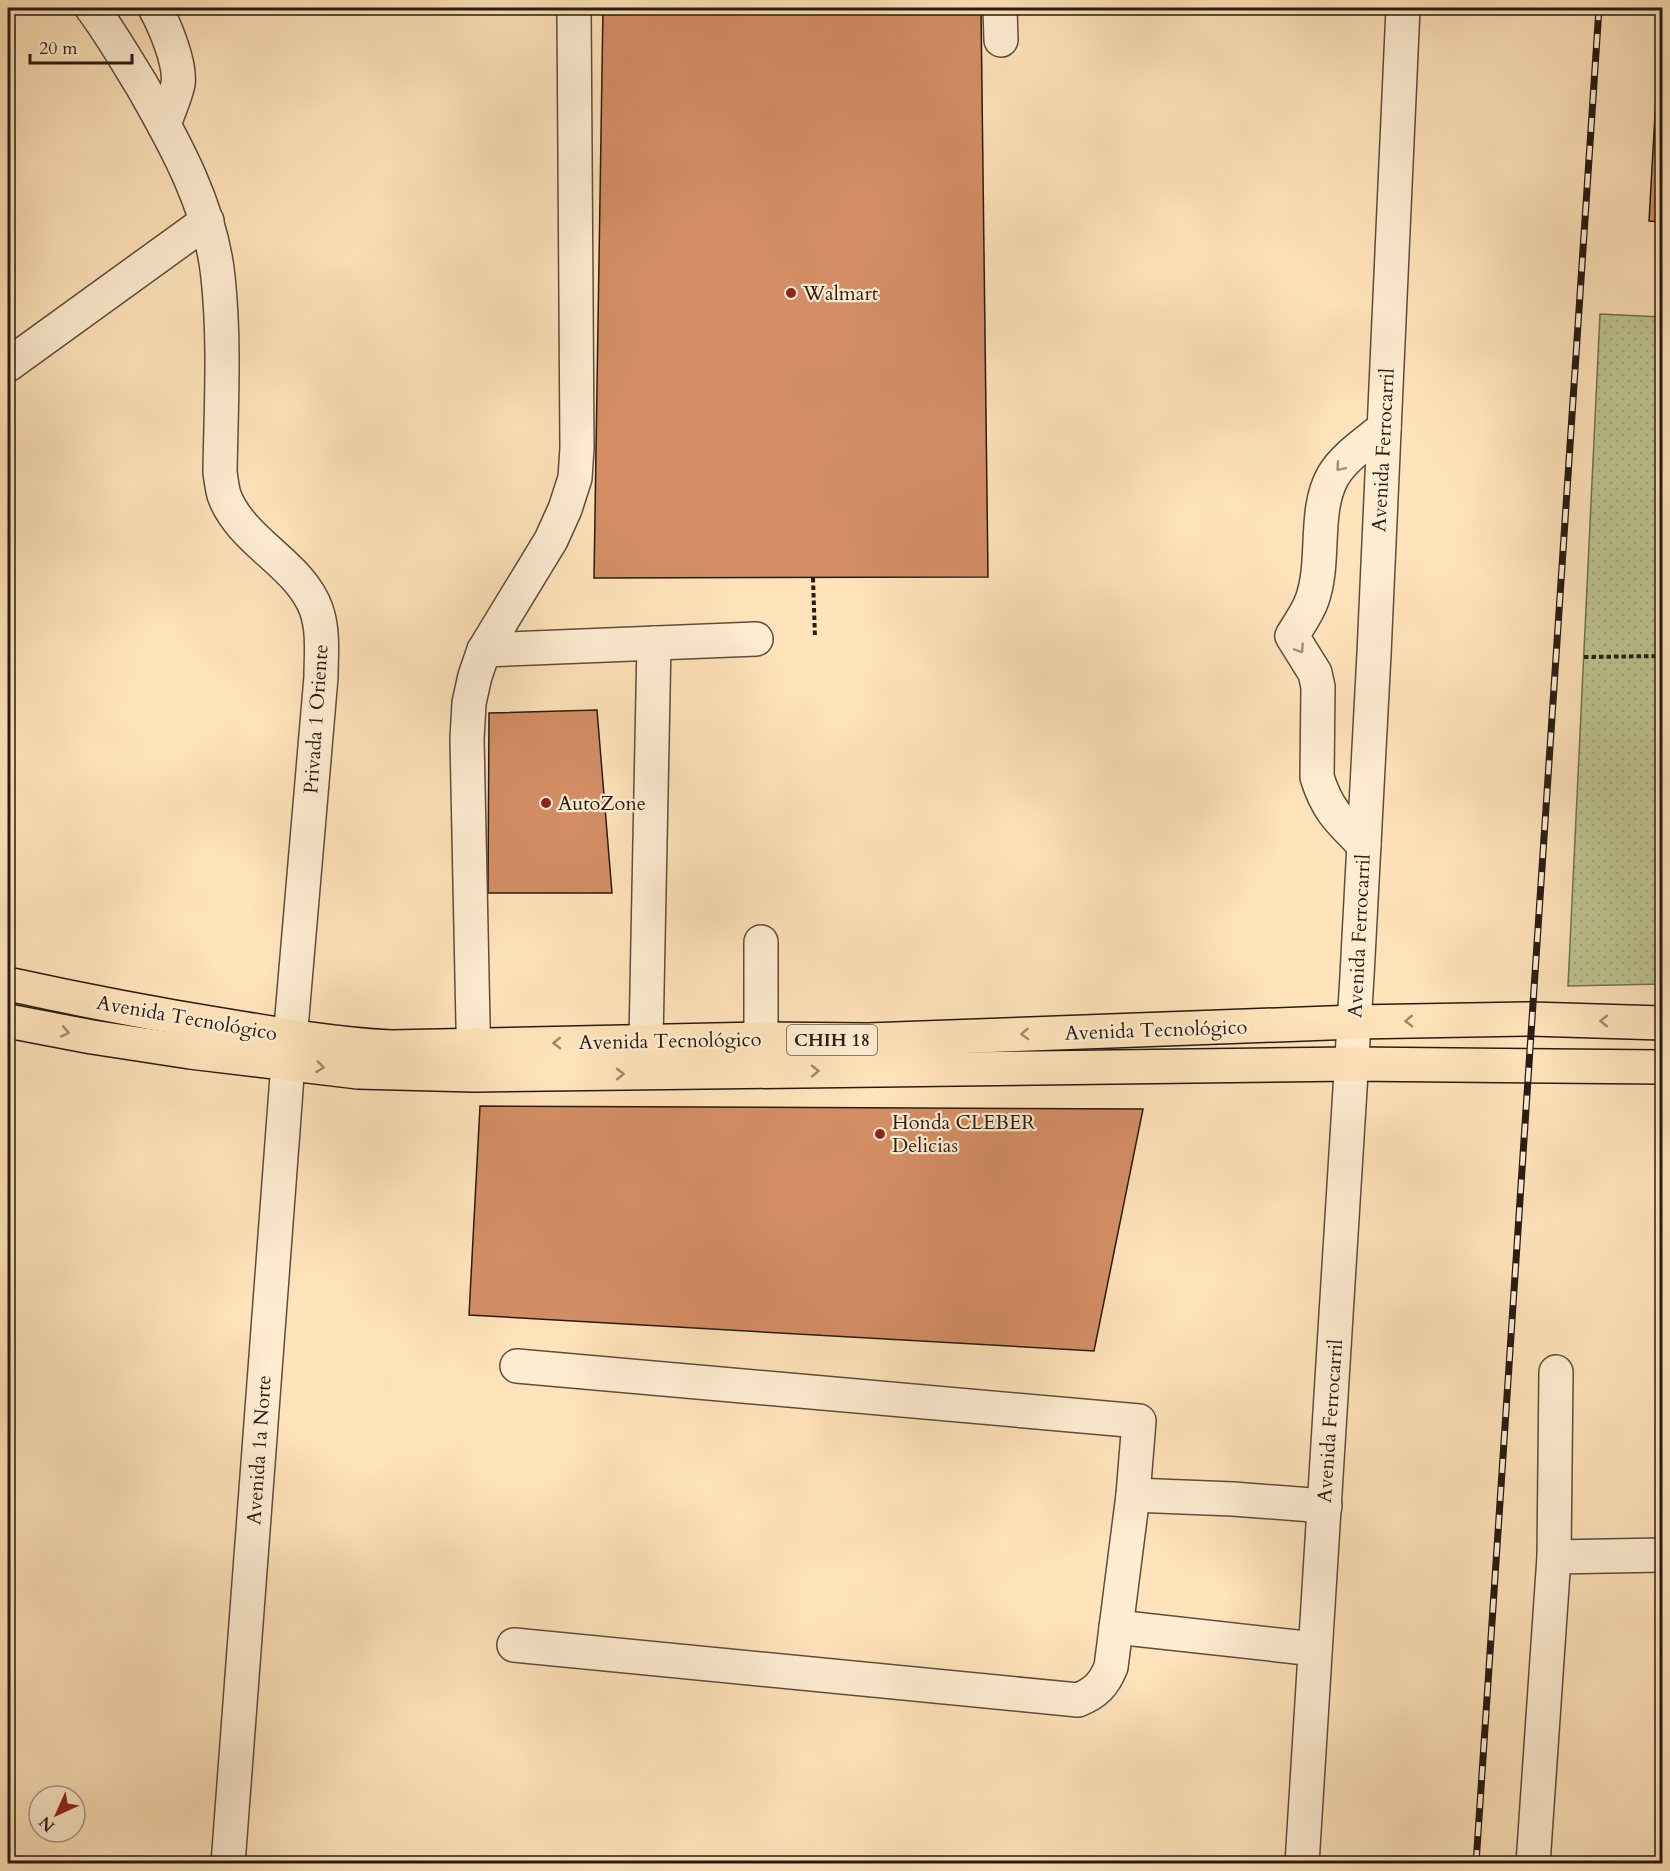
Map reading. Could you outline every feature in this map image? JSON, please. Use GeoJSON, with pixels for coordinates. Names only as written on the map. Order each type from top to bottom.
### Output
{"type":"FeatureCollection","features":[{"type":"Feature","properties":{"kind":"main road","name":"Avenida Tecnológico"},"geometry":{"type":"LineString","coordinates":[[8,984],[290,1050]]}},
{"type":"Feature","properties":{"kind":"main road","name":"Avenida Tecnológico"},"geometry":{"type":"LineString","coordinates":[[474,1060],[646,1041],[868,1040],[1354,1022],[1531,1019],[1662,1023]]}},
{"type":"Feature","properties":{"kind":"main road","name":"Avenida Tecnológico"},"geometry":{"type":"LineString","coordinates":[[8,1021],[189,1052],[290,1050],[346,1044],[391,1047],[474,1060],[1662,1067]]}},
{"type":"Feature","properties":{"kind":"street","name":"Privada 1 Oriente"},"geometry":{"type":"LineString","coordinates":[[92,8],[110,32],[164,125],[207,221],[218,275],[221,315],[220,472],[224,495],[249,533],[299,581],[316,608],[322,634],[321,677],[290,1050]]}},
{"type":"Feature","properties":{"kind":"street"},"geometry":{"type":"LineString","coordinates":[[155,8],[165,26],[175,58],[178,82],[164,125]]}},
{"type":"Feature","properties":{"kind":"street"},"geometry":{"type":"LineString","coordinates":[[474,1060],[467,739],[469,703],[484,650],[550,540],[565,509],[575,478],[577,436],[574,8]]}},
{"type":"Feature","properties":{"kind":"street"},"geometry":{"type":"LineString","coordinates":[[1000,8],[1000,40]]}},
{"type":"Feature","properties":{"kind":"street","name":"Avenida Ferrocarril"},"geometry":{"type":"LineString","coordinates":[[1302,1863],[1364,845],[1403,8]]}},
{"type":"Feature","properties":{"kind":"street"},"geometry":{"type":"LineString","coordinates":[[8,365],[207,221]]}},
{"type":"Feature","properties":{"kind":"street"},"geometry":{"type":"LineString","coordinates":[[1364,845],[1336,818],[1321,790],[1317,777],[1318,687],[1315,673],[1292,636],[1312,600],[1317,577],[1327,490],[1334,474],[1345,461],[1384,428]]}},
{"type":"Feature","properties":{"kind":"street"},"geometry":{"type":"LineString","coordinates":[[484,650],[756,639]]}},
{"type":"Feature","properties":{"kind":"street"},"geometry":{"type":"LineString","coordinates":[[646,1041],[654,643]]}},
{"type":"Feature","properties":{"kind":"street"},"geometry":{"type":"LineString","coordinates":[[761,942],[761,1039]]}},
{"type":"Feature","properties":{"kind":"street","name":"Avenida 1a Norte"},"geometry":{"type":"LineString","coordinates":[[228,1863],[290,1050]]}},
{"type":"Feature","properties":{"kind":"street"},"geometry":{"type":"LineString","coordinates":[[514,1646],[1078,1700],[1090,1696],[1098,1690],[1111,1667],[1133,1495],[1139,1421],[517,1366]]}},
{"type":"Feature","properties":{"kind":"street"},"geometry":{"type":"LineString","coordinates":[[1533,1863],[1554,1557],[1556,1372]]}},
{"type":"Feature","properties":{"kind":"street"},"geometry":{"type":"LineString","coordinates":[[1133,1495],[1325,1506]]}},
{"type":"Feature","properties":{"kind":"street"},"geometry":{"type":"LineString","coordinates":[[1554,1557],[1662,1555]]}},
{"type":"Feature","properties":{"kind":"street"},"geometry":{"type":"LineString","coordinates":[[1116,1627],[1316,1649]]}},
{"type":"Feature","properties":{"kind":"path"},"geometry":{"type":"LineString","coordinates":[[813,578],[815,638]]}},
{"type":"Feature","properties":{"kind":"path"},"geometry":{"type":"LineString","coordinates":[[1584,657],[1662,656]]}},
{"type":"Feature","properties":{"kind":"green space"},"geometry":{"type":"Polygon","coordinates":[[[1600,314],[1662,317],[1662,984],[1568,986],[1600,314]]]}},
{"type":"Feature","properties":{"kind":"building","name":"Walmart"},"geometry":{"type":"Polygon","coordinates":[[[603,8],[981,9],[988,577],[594,578],[603,8]]]}},
{"type":"Feature","properties":{"kind":"building"},"geometry":{"type":"Polygon","coordinates":[[[1662,8],[1662,222],[1649,221],[1662,8]]]}},
{"type":"Feature","properties":{"kind":"building","name":"AutoZone"},"geometry":{"type":"Polygon","coordinates":[[[597,710],[612,893],[488,893],[489,713],[597,710]]]}},
{"type":"Feature","properties":{"kind":"building"},"geometry":{"type":"Polygon","coordinates":[[[480,1106],[1143,1109],[1094,1351],[469,1315],[480,1106]]]}},
{"type":"Feature","properties":{"kind":"railway"},"geometry":{"type":"LineString","coordinates":[[1476,1864],[1599,8]]}},
{"type":"Feature","properties":{"kind":"place","name":"Walmart"},"geometry":{"type":"Point","coordinates":[791,293]}},
{"type":"Feature","properties":{"kind":"place","name":"AutoZone"},"geometry":{"type":"Point","coordinates":[546,803]}},
{"type":"Feature","properties":{"kind":"place","name":"Honda CLEBER Delicias"},"geometry":{"type":"Point","coordinates":[880,1134]}}]}
